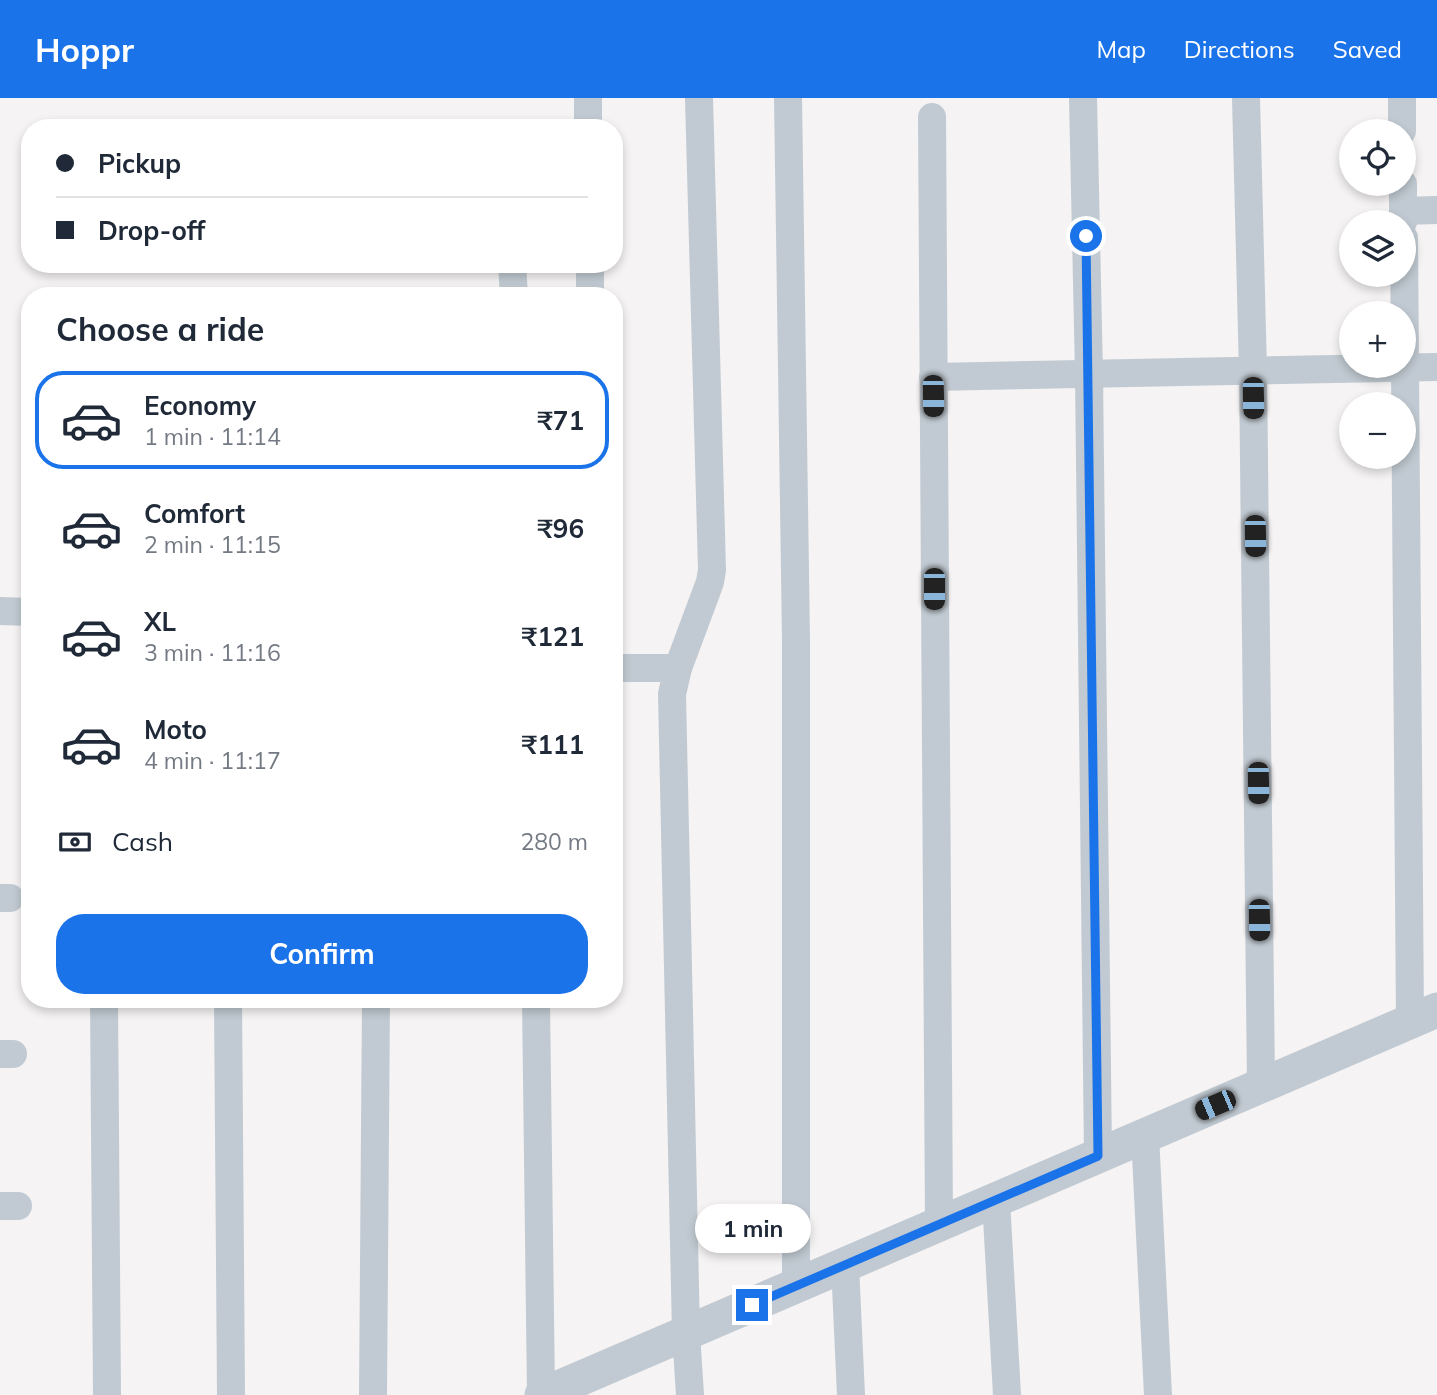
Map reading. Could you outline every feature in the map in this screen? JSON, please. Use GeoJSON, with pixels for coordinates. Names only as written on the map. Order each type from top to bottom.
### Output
{"type":"FeatureCollection","features":[{"type":"Feature","properties":{"kind":"street"},"geometry":{"type":"LineString","coordinates":[[588,98],[589,119]]}},
{"type":"Feature","properties":{"kind":"street"},"geometry":{"type":"LineString","coordinates":[[690,1395],[686,1333],[672,694],[678,668],[712,570],[699,98]]}},
{"type":"Feature","properties":{"kind":"street"},"geometry":{"type":"LineString","coordinates":[[788,98],[796,640],[796,1286]]}},
{"type":"Feature","properties":{"kind":"street"},"geometry":{"type":"LineString","coordinates":[[1083,98],[1098,1156]]}},
{"type":"Feature","properties":{"kind":"street"},"geometry":{"type":"LineString","coordinates":[[1246,98],[1261,1085]]}},
{"type":"Feature","properties":{"kind":"street"},"geometry":{"type":"LineString","coordinates":[[1402,98],[1402,119]]}},
{"type":"Feature","properties":{"kind":"street"},"geometry":{"type":"LineString","coordinates":[[932,117],[939,1224]]}},
{"type":"Feature","properties":{"kind":"street"},"geometry":{"type":"LineString","coordinates":[[1416,212],[1437,210]]}},
{"type":"Feature","properties":{"kind":"street"},"geometry":{"type":"LineString","coordinates":[[1416,368],[1437,367]]}},
{"type":"Feature","properties":{"kind":"street"},"geometry":{"type":"LineString","coordinates":[[933,377],[1339,369]]}},
{"type":"Feature","properties":{"kind":"street"},"geometry":{"type":"LineString","coordinates":[[536,1008],[541,1395],[1423,1016],[1405,378]]}},
{"type":"Feature","properties":{"kind":"street"},"geometry":{"type":"LineString","coordinates":[[0,611],[21,612]]}},
{"type":"Feature","properties":{"kind":"street"},"geometry":{"type":"LineString","coordinates":[[623,668],[678,668]]}},
{"type":"Feature","properties":{"kind":"street"},"geometry":{"type":"LineString","coordinates":[[104,1008],[107,1395]]}},
{"type":"Feature","properties":{"kind":"street"},"geometry":{"type":"LineString","coordinates":[[228,1008],[231,1395]]}},
{"type":"Feature","properties":{"kind":"street"},"geometry":{"type":"LineString","coordinates":[[373,1395],[376,1008]]}},
{"type":"Feature","properties":{"kind":"street"},"geometry":{"type":"LineString","coordinates":[[1145,1135],[1158,1395]]}},
{"type":"Feature","properties":{"kind":"street"},"geometry":{"type":"LineString","coordinates":[[996,1200],[1007,1395]]}},
{"type":"Feature","properties":{"kind":"street"},"geometry":{"type":"LineString","coordinates":[[845,1265],[851,1395]]}},
{"type":"Feature","properties":{"kind":"route"},"geometry":{"type":"LineString","coordinates":[[752,1305],[1098,1156],[1086,236]]}}]}
